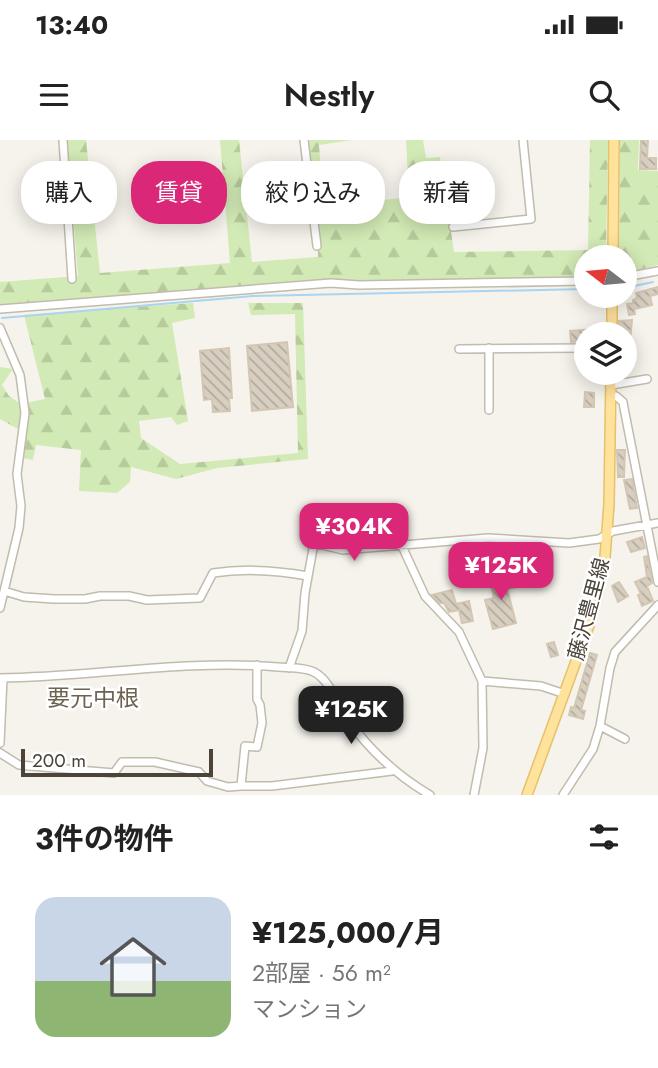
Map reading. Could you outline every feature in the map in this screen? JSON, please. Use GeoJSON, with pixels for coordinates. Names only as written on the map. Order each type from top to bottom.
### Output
{"type":"FeatureCollection","features":[{"type":"Feature","properties":{"kind":"main road"},"geometry":{"type":"LineString","coordinates":[[613,245],[614,140]]}},
{"type":"Feature","properties":{"kind":"main road","name":"藤沢豊里線"},"geometry":{"type":"LineString","coordinates":[[527,795],[590,623],[598,590],[607,536],[611,385]]}},
{"type":"Feature","properties":{"kind":"street"},"geometry":{"type":"LineString","coordinates":[[63,140],[72,279]]}},
{"type":"Feature","properties":{"kind":"street"},"geometry":{"type":"LineString","coordinates":[[304,140],[317,246]]}},
{"type":"Feature","properties":{"kind":"street"},"geometry":{"type":"LineString","coordinates":[[453,227],[531,219],[523,140]]}},
{"type":"Feature","properties":{"kind":"street"},"geometry":{"type":"LineString","coordinates":[[637,275],[655,272],[658,279]]}},
{"type":"Feature","properties":{"kind":"street"},"geometry":{"type":"LineString","coordinates":[[0,309],[331,283],[359,285],[574,281]]}},
{"type":"Feature","properties":{"kind":"street"},"geometry":{"type":"LineString","coordinates":[[0,328],[20,375],[25,414],[17,474],[21,506],[19,528],[0,608]]}},
{"type":"Feature","properties":{"kind":"street"},"geometry":{"type":"LineString","coordinates":[[489,348],[489,410]]}},
{"type":"Feature","properties":{"kind":"street"},"geometry":{"type":"LineString","coordinates":[[459,349],[574,348]]}},
{"type":"Feature","properties":{"kind":"street"},"geometry":{"type":"LineString","coordinates":[[637,380],[647,379]]}},
{"type":"Feature","properties":{"kind":"street"},"geometry":{"type":"LineString","coordinates":[[611,397],[616,396],[623,402],[658,582]]}},
{"type":"Feature","properties":{"kind":"street"},"geometry":{"type":"LineString","coordinates":[[289,668],[302,631],[314,543],[343,550],[488,538],[569,543],[658,523]]}},
{"type":"Feature","properties":{"kind":"street"},"geometry":{"type":"LineString","coordinates":[[401,544],[425,596],[458,632],[482,681],[483,747],[474,795]]}},
{"type":"Feature","properties":{"kind":"street"},"geometry":{"type":"LineString","coordinates":[[4,591],[24,597],[54,600],[100,596],[129,596],[148,600],[200,598],[213,573],[239,569],[270,569],[308,576]]}},
{"type":"Feature","properties":{"kind":"street"},"geometry":{"type":"LineString","coordinates":[[563,795],[593,749],[615,652],[658,604]]}},
{"type":"Feature","properties":{"kind":"street"},"geometry":{"type":"LineString","coordinates":[[0,743],[1,678],[222,664],[289,668],[315,672],[375,754],[392,771],[430,795]]}},
{"type":"Feature","properties":{"kind":"street"},"geometry":{"type":"LineString","coordinates":[[242,786],[245,746],[257,747],[262,723],[257,699],[257,665]]}},
{"type":"Feature","properties":{"kind":"street"},"geometry":{"type":"LineString","coordinates":[[482,681],[541,686],[565,694]]}},
{"type":"Feature","properties":{"kind":"street"},"geometry":{"type":"LineString","coordinates":[[600,726],[625,739]]}},
{"type":"Feature","properties":{"kind":"street"},"geometry":{"type":"LineString","coordinates":[[0,753],[19,765],[114,773],[122,762],[155,762],[199,772],[207,781],[228,787],[272,786],[392,771]]}},
{"type":"Feature","properties":{"kind":"green space"},"geometry":{"type":"Polygon","coordinates":[[[67,140],[86,140],[88,161],[69,161],[67,140]]]}},
{"type":"Feature","properties":{"kind":"green space"},"geometry":{"type":"Polygon","coordinates":[[[220,140],[239,140],[241,224],[248,224],[252,262],[318,257],[317,224],[385,224],[385,200],[399,198],[399,224],[450,224],[454,252],[574,250],[574,276],[359,282],[326,280],[0,306],[0,282],[78,276],[74,224],[95,224],[100,273],[230,263],[227,161],[222,161],[220,140]]]}},
{"type":"Feature","properties":{"kind":"green space"},"geometry":{"type":"Polygon","coordinates":[[[307,140],[352,140],[319,145],[320,161],[309,161],[307,140]]]}},
{"type":"Feature","properties":{"kind":"green space"},"geometry":{"type":"Polygon","coordinates":[[[406,140],[423,140],[426,158],[440,157],[441,161],[407,161],[406,140]]]}},
{"type":"Feature","properties":{"kind":"green space"},"geometry":{"type":"Polygon","coordinates":[[[590,140],[608,140],[606,245],[588,245],[590,140]]]}},
{"type":"Feature","properties":{"kind":"green space"},"geometry":{"type":"Polygon","coordinates":[[[620,140],[639,140],[638,170],[658,171],[658,265],[637,270],[637,245],[619,245],[620,140]]]}},
{"type":"Feature","properties":{"kind":"green space"},"geometry":{"type":"Polygon","coordinates":[[[193,303],[195,318],[172,323],[188,421],[177,425],[171,417],[139,421],[141,438],[180,464],[298,453],[295,314],[251,315],[248,303],[303,303],[308,459],[217,468],[176,479],[131,467],[130,482],[117,493],[79,491],[81,450],[36,445],[33,460],[23,458],[25,433],[0,419],[0,367],[13,369],[2,385],[9,396],[21,404],[45,399],[24,315],[193,303]]]}},
{"type":"Feature","properties":{"kind":"building"},"geometry":{"type":"Polygon","coordinates":[[[641,140],[648,140],[647,158],[656,158],[656,169],[640,169],[641,140]]]}},
{"type":"Feature","properties":{"kind":"building"},"geometry":{"type":"Polygon","coordinates":[[[658,287],[658,294],[650,296],[652,305],[634,309],[635,314],[629,315],[628,308],[637,308],[637,293],[658,287]]]}},
{"type":"Feature","properties":{"kind":"building"},"geometry":{"type":"Polygon","coordinates":[[[570,331],[574,331],[574,342],[571,342],[570,331]]]}},
{"type":"Feature","properties":{"kind":"building"},"geometry":{"type":"Polygon","coordinates":[[[287,342],[293,407],[252,411],[247,346],[287,342]]]}},
{"type":"Feature","properties":{"kind":"building"},"geometry":{"type":"Polygon","coordinates":[[[229,348],[232,398],[229,398],[230,411],[213,412],[212,399],[204,400],[200,351],[229,348]]]}},
{"type":"Feature","properties":{"kind":"building"},"geometry":{"type":"Polygon","coordinates":[[[585,392],[594,393],[594,407],[584,407],[585,392]]]}},
{"type":"Feature","properties":{"kind":"building"},"geometry":{"type":"Polygon","coordinates":[[[617,450],[625,450],[624,477],[618,477],[617,450]]]}},
{"type":"Feature","properties":{"kind":"building"},"geometry":{"type":"Polygon","coordinates":[[[632,479],[637,508],[630,509],[624,480],[632,479]]]}},
{"type":"Feature","properties":{"kind":"building"},"geometry":{"type":"Polygon","coordinates":[[[642,537],[645,548],[631,552],[627,542],[642,537]]]}},
{"type":"Feature","properties":{"kind":"building"},"geometry":{"type":"Polygon","coordinates":[[[647,556],[652,583],[647,586],[653,601],[642,606],[638,595],[641,594],[635,582],[647,577],[644,557],[647,556]]]}},
{"type":"Feature","properties":{"kind":"building"},"geometry":{"type":"Polygon","coordinates":[[[515,575],[517,587],[507,589],[516,623],[493,629],[485,600],[494,598],[490,580],[515,575]]]}},
{"type":"Feature","properties":{"kind":"building"},"geometry":{"type":"Polygon","coordinates":[[[619,582],[628,596],[618,602],[612,586],[619,582]]]}},
{"type":"Feature","properties":{"kind":"building"},"geometry":{"type":"Polygon","coordinates":[[[452,590],[456,604],[469,601],[473,621],[462,623],[459,610],[449,612],[444,603],[440,603],[432,595],[452,590]]]}},
{"type":"Feature","properties":{"kind":"building"},"geometry":{"type":"Polygon","coordinates":[[[554,642],[558,655],[551,657],[547,644],[554,642]]]}},
{"type":"Feature","properties":{"kind":"building"},"geometry":{"type":"Polygon","coordinates":[[[590,653],[597,655],[581,710],[585,711],[583,719],[569,715],[571,707],[574,708],[590,653]]]}},
{"type":"Feature","properties":{"kind":"waterway"},"geometry":{"type":"LineString","coordinates":[[637,285],[653,282]]}},
{"type":"Feature","properties":{"kind":"waterway"},"geometry":{"type":"LineString","coordinates":[[2,318],[253,296],[574,289]]}},
{"type":"Feature","properties":{"kind":"district","name":"要元中根"},"geometry":{"type":"Point","coordinates":[93,698]}}]}
